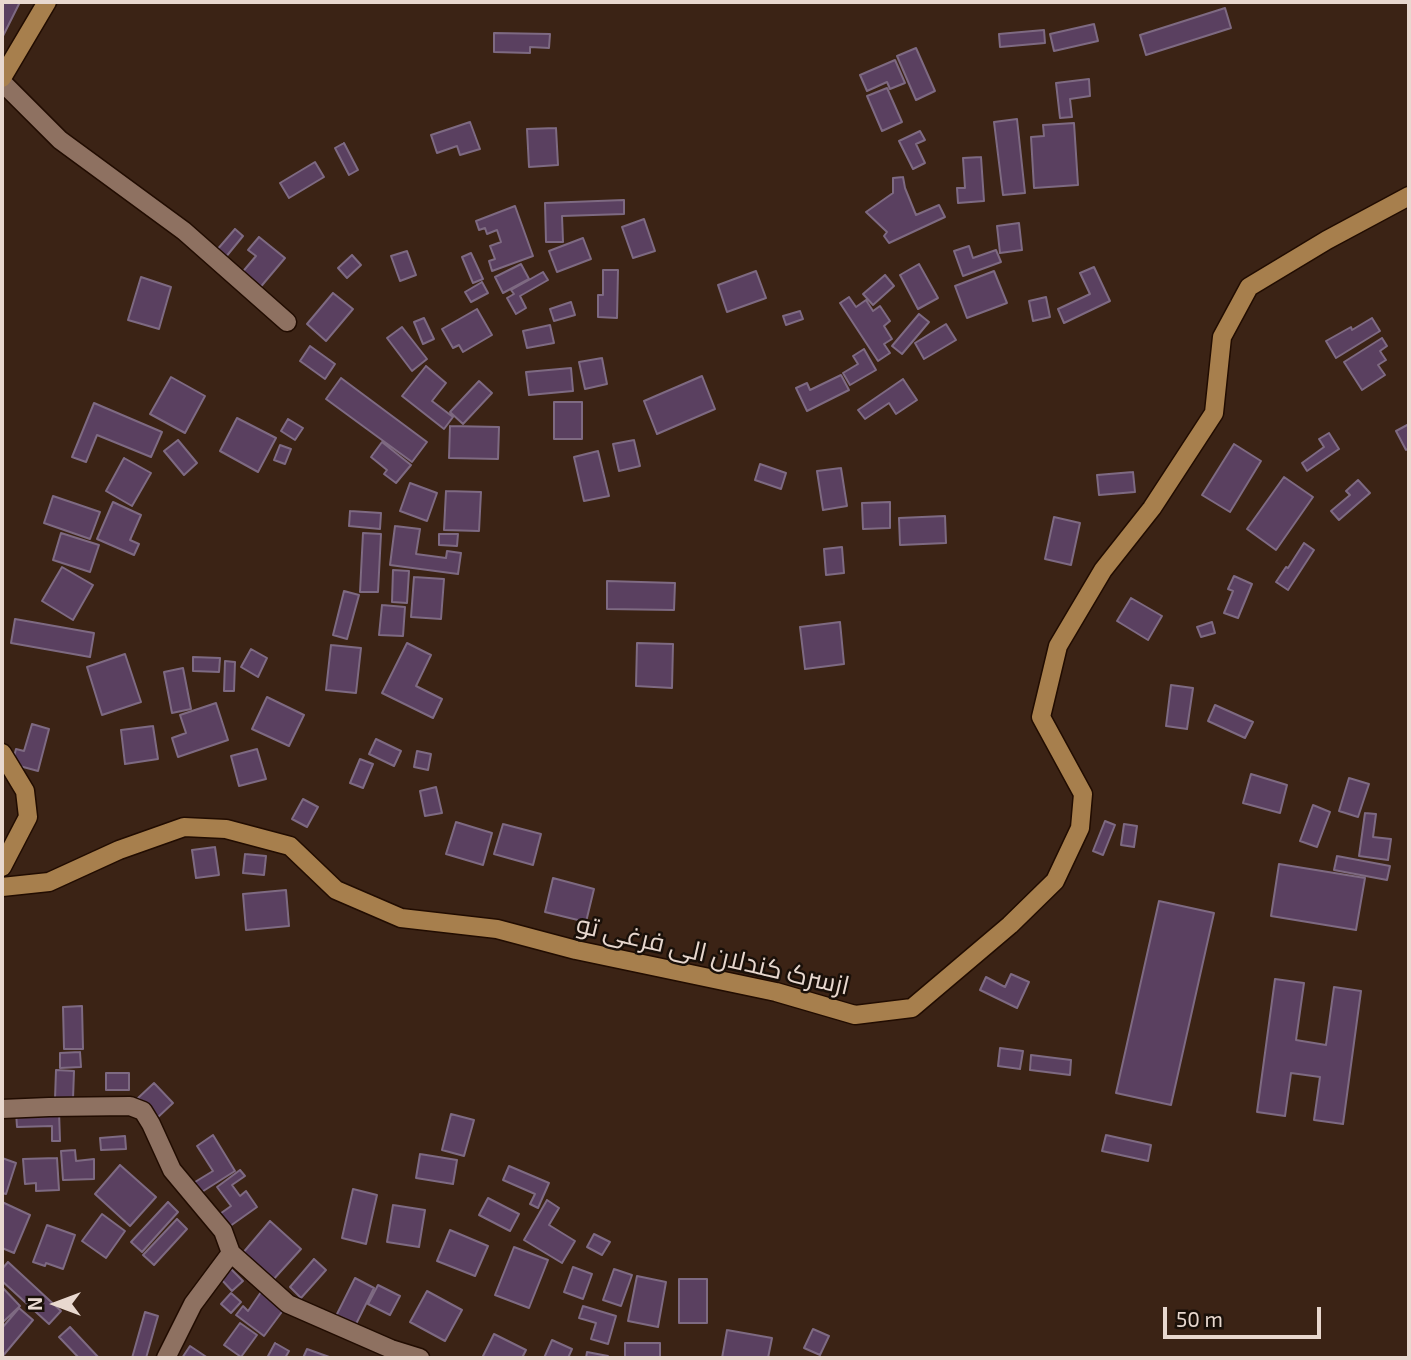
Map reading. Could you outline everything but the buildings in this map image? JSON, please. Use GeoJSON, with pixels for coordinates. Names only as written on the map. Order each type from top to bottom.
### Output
{"type":"FeatureCollection","features":[{"type":"Feature","properties":{"kind":"street"},"geometry":{"type":"LineString","coordinates":[[47,2],[2,80],[60,140],[184,232],[287,322]]}},
{"type":"Feature","properties":{"kind":"street","name":"ازسرک کندلان الی فرغی تو"},"geometry":{"type":"LineString","coordinates":[[2,887],[49,882],[119,850],[184,827],[226,829],[289,846],[336,890],[401,918],[497,929],[576,950],[776,992],[855,1015],[912,1008],[1010,925],[1055,881],[1080,828],[1083,794],[1041,717],[1058,646],[1103,570],[1152,508],[1214,413],[1222,337],[1249,287],[1409,195]]}},
{"type":"Feature","properties":{"kind":"street"},"geometry":{"type":"LineString","coordinates":[[2,753],[25,791],[28,817],[2,867]]}},
{"type":"Feature","properties":{"kind":"street"},"geometry":{"type":"LineString","coordinates":[[2,1109],[130,1106],[143,1111],[172,1170],[223,1231],[231,1253],[288,1304],[391,1349],[420,1358]]}},
{"type":"Feature","properties":{"kind":"street"},"geometry":{"type":"LineString","coordinates":[[166,1358],[193,1304],[231,1253]]}}]}
